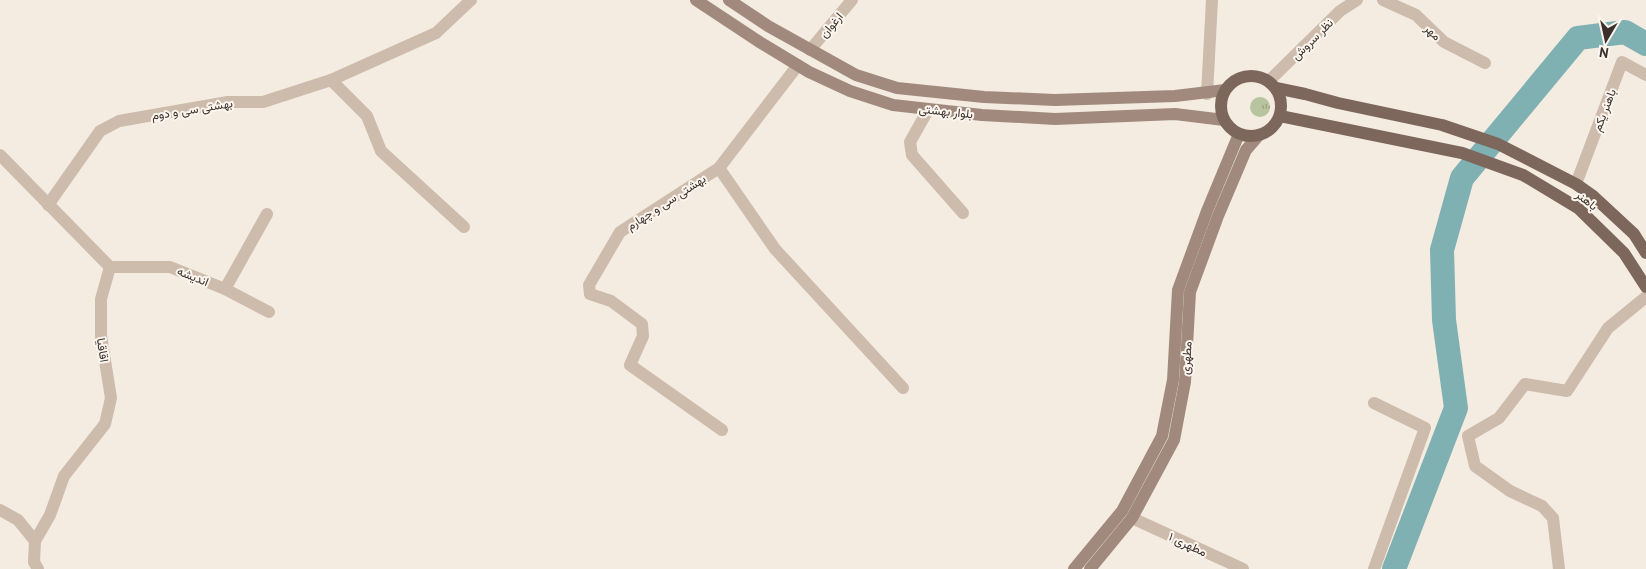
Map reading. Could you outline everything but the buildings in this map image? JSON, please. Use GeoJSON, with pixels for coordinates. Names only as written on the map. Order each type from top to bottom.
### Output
{"type":"FeatureCollection","features":[{"type":"Feature","properties":{"kind":"main road","name":"بلوار بهشتی"},"geometry":{"type":"LineString","coordinates":[[696,0],[758,42],[798,65],[850,91],[892,106],[982,115],[1055,119],[1175,114],[1224,120]]}},
{"type":"Feature","properties":{"kind":"main road","name":"بلوار بهشتی"},"geometry":{"type":"LineString","coordinates":[[728,0],[768,26],[856,75],[897,88],[940,93],[1055,100],[1207,94],[1225,90]]}},
{"type":"Feature","properties":{"kind":"main road"},"geometry":{"type":"LineString","coordinates":[[1250,75],[1260,77],[1273,84],[1281,97],[1282,106],[1280,116],[1275,125],[1268,132],[1248,136],[1239,134],[1230,128],[1224,120],[1221,100],[1225,90],[1231,83],[1240,77],[1250,75]]}},
{"type":"Feature","properties":{"kind":"main road","name":"باهنر"},"geometry":{"type":"LineString","coordinates":[[1273,84],[1338,104],[1442,125],[1498,144],[1576,184],[1594,196],[1634,234],[1646,253]]}},
{"type":"Feature","properties":{"kind":"main road","name":"باهنر"},"geometry":{"type":"LineString","coordinates":[[1280,116],[1462,153],[1523,175],[1578,208],[1624,253],[1646,287]]}},
{"type":"Feature","properties":{"kind":"main road","name":"مطهری"},"geometry":{"type":"LineString","coordinates":[[1074,569],[1122,511],[1162,436],[1172,380],[1178,290],[1207,211],[1239,134]]}},
{"type":"Feature","properties":{"kind":"main road","name":"مطهری"},"geometry":{"type":"LineString","coordinates":[[1090,569],[1132,518],[1174,440],[1185,382],[1190,292],[1218,216],[1246,150],[1259,135]]}},
{"type":"Feature","properties":{"kind":"street","name":"بهشتی سی و دوم"},"geometry":{"type":"LineString","coordinates":[[48,205],[100,131],[119,121],[228,102],[263,102],[331,80],[436,33],[471,0]]}},
{"type":"Feature","properties":{"kind":"street","name":"ارغوان"},"geometry":{"type":"LineString","coordinates":[[810,50],[852,0]]}},
{"type":"Feature","properties":{"kind":"street"},"geometry":{"type":"LineString","coordinates":[[1207,94],[1212,0]]}},
{"type":"Feature","properties":{"kind":"street","name":"نظر سروش"},"geometry":{"type":"LineString","coordinates":[[1273,84],[1340,10],[1357,0]]}},
{"type":"Feature","properties":{"kind":"street","name":"مهر"},"geometry":{"type":"LineString","coordinates":[[1383,0],[1416,15],[1444,42],[1485,63]]}},
{"type":"Feature","properties":{"kind":"street","name":"باهنر یکم"},"geometry":{"type":"LineString","coordinates":[[1576,184],[1622,62],[1646,75]]}},
{"type":"Feature","properties":{"kind":"street","name":"بهشتی سی و چهارم"},"geometry":{"type":"LineString","coordinates":[[722,430],[630,365],[643,336],[642,324],[611,301],[590,294],[589,285],[620,232],[719,168],[798,65]]}},
{"type":"Feature","properties":{"kind":"street"},"geometry":{"type":"LineString","coordinates":[[331,80],[367,116],[381,151],[464,227]]}},
{"type":"Feature","properties":{"kind":"street"},"geometry":{"type":"LineString","coordinates":[[928,110],[910,142],[912,155],[963,213]]}},
{"type":"Feature","properties":{"kind":"street"},"geometry":{"type":"LineString","coordinates":[[0,155],[110,267]]}},
{"type":"Feature","properties":{"kind":"street"},"geometry":{"type":"LineString","coordinates":[[719,168],[775,249],[903,388]]}},
{"type":"Feature","properties":{"kind":"street"},"geometry":{"type":"LineString","coordinates":[[225,289],[267,214]]}},
{"type":"Feature","properties":{"kind":"street","name":"اندیشه"},"geometry":{"type":"LineString","coordinates":[[110,267],[170,267],[225,289],[269,312]]}},
{"type":"Feature","properties":{"kind":"street","name":"اقاقیا"},"geometry":{"type":"LineString","coordinates":[[35,541],[50,515],[64,476],[105,424],[111,398],[100,336],[101,299],[110,267]]}},
{"type":"Feature","properties":{"kind":"street"},"geometry":{"type":"LineString","coordinates":[[1559,569],[1553,518],[1542,506],[1510,492],[1475,466],[1468,436],[1499,418],[1525,384],[1567,391],[1608,328],[1646,297]]}},
{"type":"Feature","properties":{"kind":"street"},"geometry":{"type":"LineString","coordinates":[[1374,403],[1425,428],[1374,569]]}},
{"type":"Feature","properties":{"kind":"street"},"geometry":{"type":"LineString","coordinates":[[0,510],[18,520],[35,541],[34,562],[38,569]]}},
{"type":"Feature","properties":{"kind":"street","name":"مطهری ۱"},"geometry":{"type":"LineString","coordinates":[[1132,518],[1243,569]]}},
{"type":"Feature","properties":{"kind":"green space"},"geometry":{"type":"Polygon","coordinates":[[[1260,97],[1267,100],[1270,107],[1267,114],[1260,117],[1253,114],[1250,107],[1253,100],[1260,97]]]}},
{"type":"Feature","properties":{"kind":"waterway"},"geometry":{"type":"LineString","coordinates":[[1394,569],[1456,408],[1444,320],[1442,250],[1462,178],[1578,38],[1625,32],[1646,44]]}}]}
